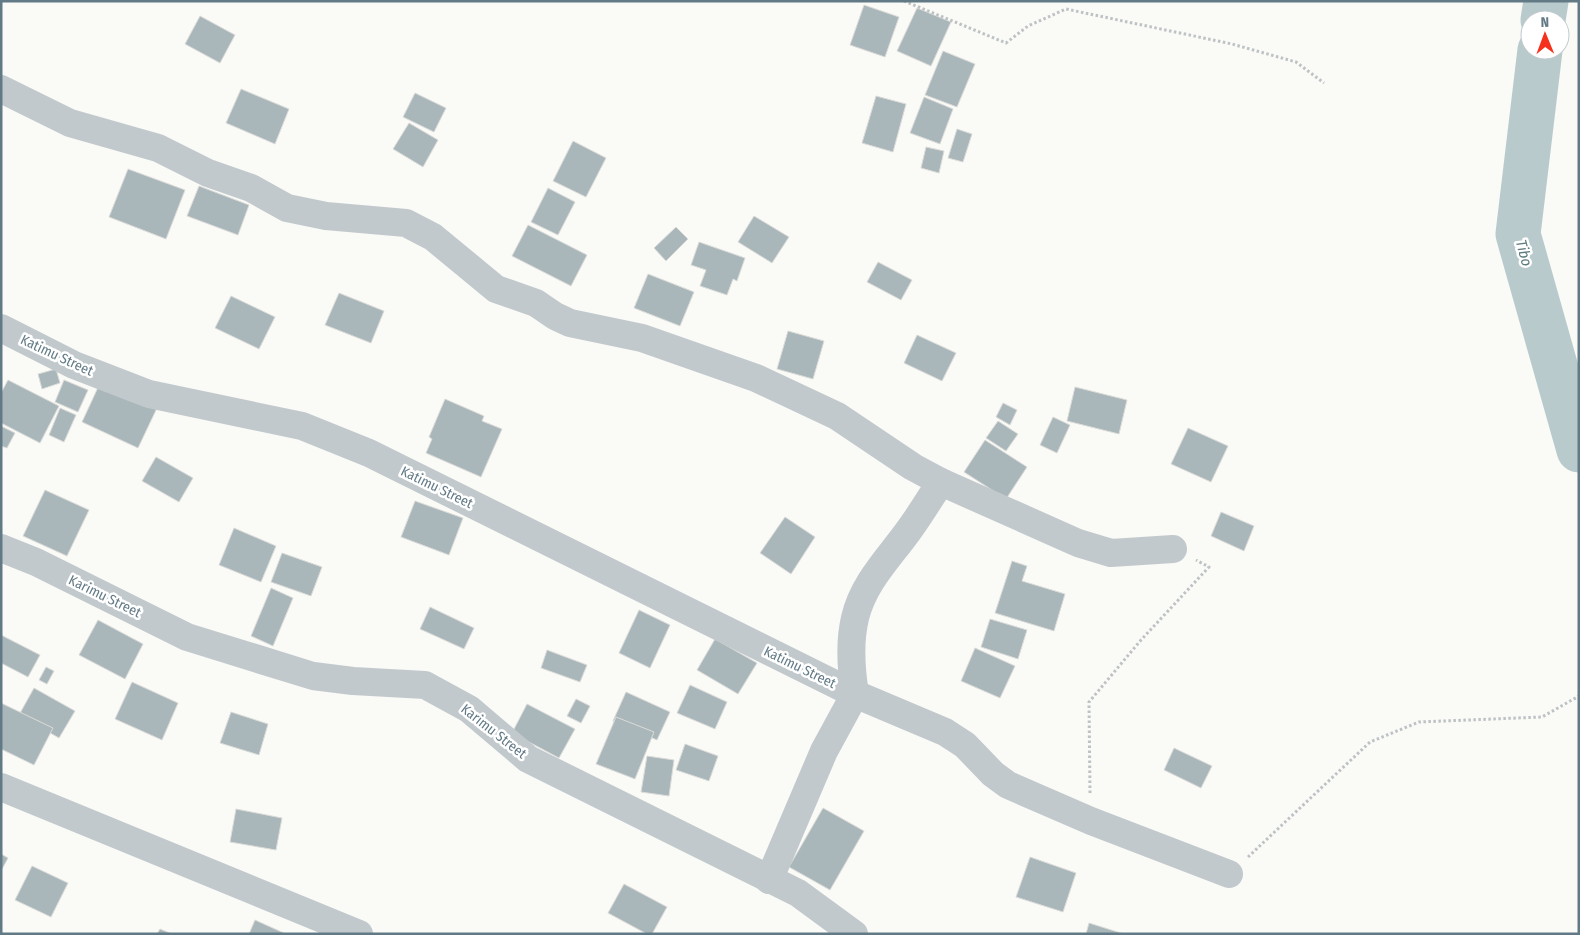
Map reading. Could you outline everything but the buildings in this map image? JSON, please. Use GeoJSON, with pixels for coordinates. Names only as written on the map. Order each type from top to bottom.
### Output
{"type":"FeatureCollection","features":[{"type":"Feature","properties":{"kind":"street"},"geometry":{"type":"LineString","coordinates":[[1,89],[70,123],[158,148],[208,173],[251,188],[288,208],[326,216],[406,223],[433,238],[496,289],[536,303],[555,316],[570,323],[642,338],[756,378],[836,416],[913,467],[941,482],[1078,543],[1111,553],[1173,549]]}},
{"type":"Feature","properties":{"kind":"street","name":"Katimu Street"},"geometry":{"type":"LineString","coordinates":[[1,328],[74,365],[149,394],[302,426],[370,453],[855,694],[945,732],[964,745],[993,774],[1008,785],[1091,821],[1229,874]]}},
{"type":"Feature","properties":{"kind":"street"},"geometry":{"type":"LineString","coordinates":[[769,880],[824,751],[855,694],[851,647],[854,618],[862,596],[876,573],[909,530],[941,482]]}},
{"type":"Feature","properties":{"kind":"street","name":"Karimu Street"},"geometry":{"type":"LineString","coordinates":[[1,548],[36,562],[187,637],[313,676],[353,682],[425,685],[468,709],[528,759],[798,893],[854,934]]}},
{"type":"Feature","properties":{"kind":"street"},"geometry":{"type":"LineString","coordinates":[[1,787],[359,934]]}},
{"type":"Feature","properties":{"kind":"path"},"geometry":{"type":"LineString","coordinates":[[904,1],[1006,43],[1028,26],[1066,9],[1223,42],[1296,62],[1324,84]]}},
{"type":"Feature","properties":{"kind":"path"},"geometry":{"type":"LineString","coordinates":[[1091,821],[1089,702],[1141,640],[1209,567],[1173,549]]}},
{"type":"Feature","properties":{"kind":"path"},"geometry":{"type":"LineString","coordinates":[[1229,874],[1370,742],[1419,722],[1542,718],[1579,696]]}},
{"type":"Feature","properties":{"kind":"waterway","name":"Tibo"},"geometry":{"type":"LineString","coordinates":[[1545,10],[1546,1]]}},
{"type":"Feature","properties":{"kind":"waterway","name":"Tibo"},"geometry":{"type":"LineString","coordinates":[[1539,60],[1518,234],[1579,450]]}}]}
